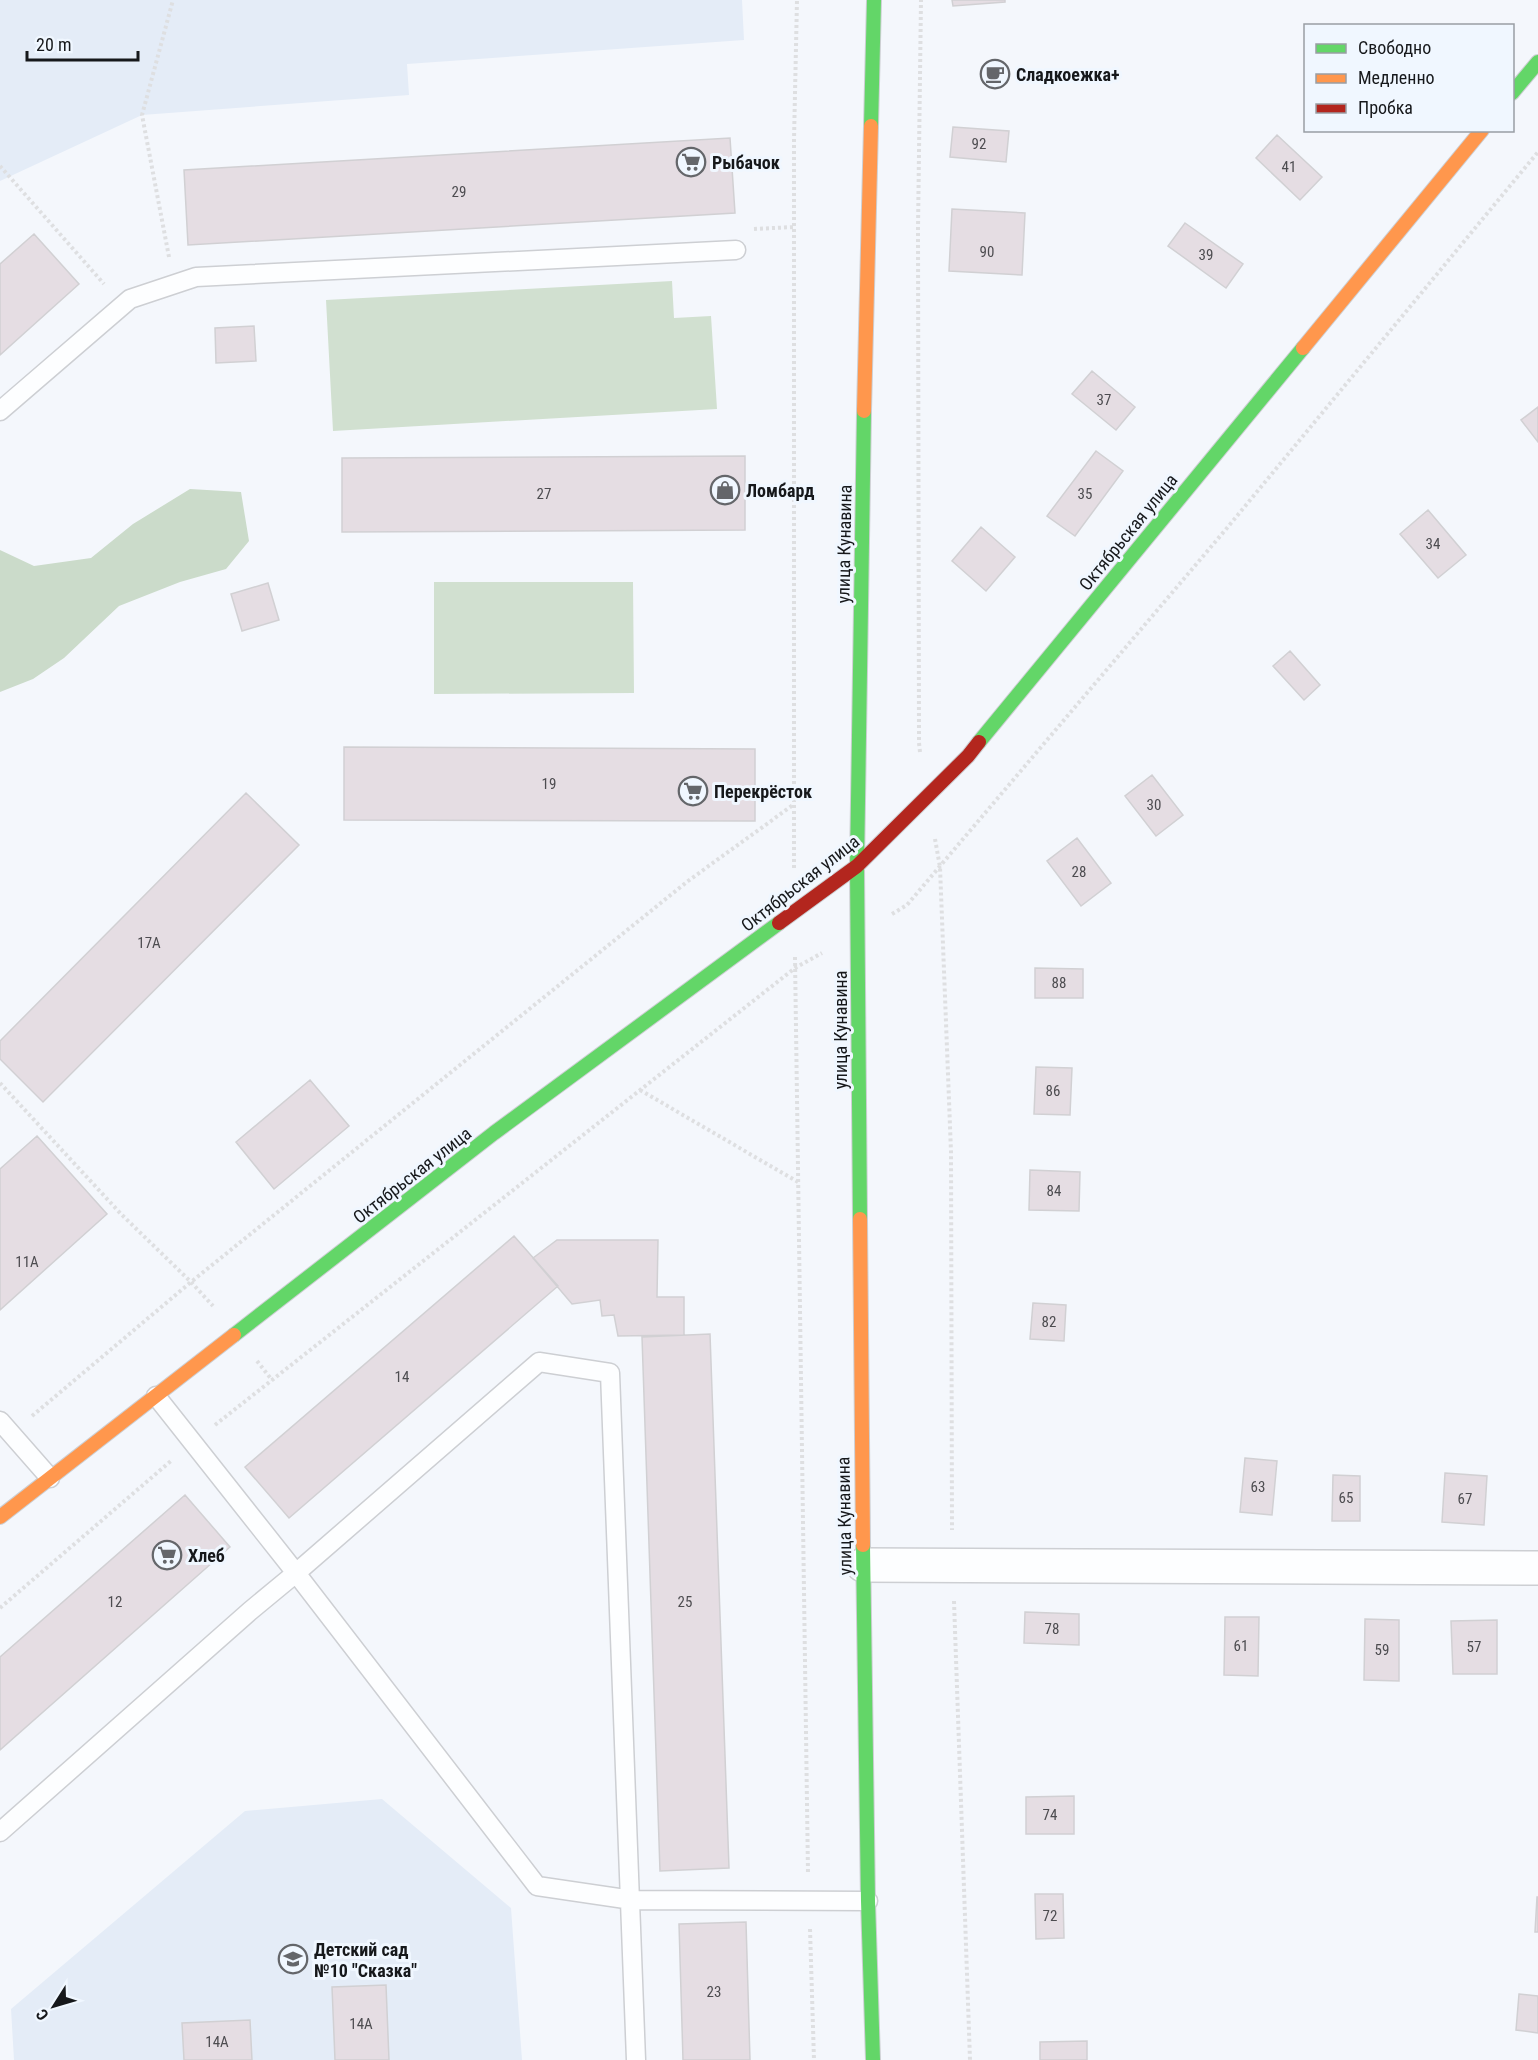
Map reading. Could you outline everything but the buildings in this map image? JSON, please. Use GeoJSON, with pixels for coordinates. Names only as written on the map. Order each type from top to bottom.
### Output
{"type":"FeatureCollection","features":[{"type":"Feature","properties":{"kind":"main road","name":"улица Кунавина"},"geometry":{"type":"LineString","coordinates":[[873,2060],[863,1565],[857,866],[861,556],[874,0]]}},
{"type":"Feature","properties":{"kind":"main road"},"geometry":{"type":"LineString","coordinates":[[1514,91],[1538,62]]}},
{"type":"Feature","properties":{"kind":"main road","name":"Октябрьская улица"},"geometry":{"type":"LineString","coordinates":[[0,1517],[494,1133],[857,866],[968,756],[1480,132]]}},
{"type":"Feature","properties":{"kind":"street"},"geometry":{"type":"LineString","coordinates":[[863,1565],[1538,1568]]}},
{"type":"Feature","properties":{"kind":"lane"},"geometry":{"type":"LineString","coordinates":[[0,411],[130,299],[196,277],[736,250]]}},
{"type":"Feature","properties":{"kind":"lane"},"geometry":{"type":"LineString","coordinates":[[0,1832],[250,1611],[539,1362],[610,1373],[632,1900],[636,2060]]}},
{"type":"Feature","properties":{"kind":"lane"},"geometry":{"type":"LineString","coordinates":[[156,1396],[296,1573],[537,1886],[632,1900],[868,1901]]}},
{"type":"Feature","properties":{"kind":"lane"},"geometry":{"type":"LineString","coordinates":[[5,1427],[50,1478]]}},
{"type":"Feature","properties":{"kind":"path"},"geometry":{"type":"LineString","coordinates":[[170,263],[142,115],[173,0]]}},
{"type":"Feature","properties":{"kind":"path"},"geometry":{"type":"LineString","coordinates":[[797,0],[794,140],[793,913],[809,1900],[814,2060]]}},
{"type":"Feature","properties":{"kind":"path"},"geometry":{"type":"LineString","coordinates":[[921,0],[918,229],[919,743],[940,867],[951,1152],[952,1565],[970,2060]]}},
{"type":"Feature","properties":{"kind":"path"},"geometry":{"type":"LineString","coordinates":[[0,166],[108,289]]}},
{"type":"Feature","properties":{"kind":"path"},"geometry":{"type":"LineString","coordinates":[[5,1427],[191,1282],[688,881],[794,804]]}},
{"type":"Feature","properties":{"kind":"path"},"geometry":{"type":"LineString","coordinates":[[0,1083],[121,1214],[191,1282],[237,1334],[272,1380]]}},
{"type":"Feature","properties":{"kind":"path"},"geometry":{"type":"LineString","coordinates":[[640,1090],[799,1183]]}},
{"type":"Feature","properties":{"kind":"shaded area"},"geometry":{"type":"Polygon","coordinates":[[[0,0],[742,0],[744,40],[407,64],[409,95],[142,115],[0,181],[0,0]]]}},
{"type":"Feature","properties":{"kind":"shaded area","name":"Детский сад №10 \"Сказка\""},"geometry":{"type":"Polygon","coordinates":[[[382,1799],[511,1908],[522,2060],[14,2060],[11,2009],[245,1811],[382,1799]]]}},
{"type":"Feature","properties":{"kind":"green space"},"geometry":{"type":"Polygon","coordinates":[[[672,281],[674,318],[711,316],[717,409],[333,431],[326,300],[672,281]]]}},
{"type":"Feature","properties":{"kind":"green space"},"geometry":{"type":"Polygon","coordinates":[[[190,489],[241,492],[249,541],[226,569],[180,582],[119,606],[64,658],[33,679],[0,692],[0,550],[34,566],[91,558],[133,524],[190,489]]]}},
{"type":"Feature","properties":{"kind":"green space"},"geometry":{"type":"Polygon","coordinates":[[[434,582],[633,582],[634,693],[434,694],[434,582]]]}},
{"type":"Feature","properties":{"kind":"traffic: fast"},"geometry":{"type":"LineString","coordinates":[[871,126],[874,0]]}},
{"type":"Feature","properties":{"kind":"traffic: fast"},"geometry":{"type":"LineString","coordinates":[[1514,91],[1538,62]]}},
{"type":"Feature","properties":{"kind":"traffic: fast"},"geometry":{"type":"LineString","coordinates":[[979,742],[1303,348]]}},
{"type":"Feature","properties":{"kind":"traffic: fast"},"geometry":{"type":"LineString","coordinates":[[860,1219],[857,866],[864,411]]}},
{"type":"Feature","properties":{"kind":"traffic: fast"},"geometry":{"type":"LineString","coordinates":[[234,1335],[494,1133],[779,923]]}},
{"type":"Feature","properties":{"kind":"traffic: fast"},"geometry":{"type":"LineString","coordinates":[[863,1545],[868,1901],[873,2060]]}},
{"type":"Feature","properties":{"kind":"traffic: slow"},"geometry":{"type":"LineString","coordinates":[[864,411],[871,126]]}},
{"type":"Feature","properties":{"kind":"traffic: slow"},"geometry":{"type":"LineString","coordinates":[[1303,348],[1480,132]]}},
{"type":"Feature","properties":{"kind":"traffic: slow"},"geometry":{"type":"LineString","coordinates":[[860,1219],[863,1545]]}},
{"type":"Feature","properties":{"kind":"traffic: slow"},"geometry":{"type":"LineString","coordinates":[[0,1517],[234,1335]]}},
{"type":"Feature","properties":{"kind":"traffic: jam"},"geometry":{"type":"LineString","coordinates":[[779,923],[857,866],[968,756],[979,742]]}},
{"type":"Feature","properties":{"kind":"place","name":"Сладкоежка+"},"geometry":{"type":"Point","coordinates":[995,74]}},
{"type":"Feature","properties":{"kind":"place","name":"Рыбачок"},"geometry":{"type":"Point","coordinates":[691,162]}},
{"type":"Feature","properties":{"kind":"place","name":"Ломбард"},"geometry":{"type":"Point","coordinates":[725,490]}},
{"type":"Feature","properties":{"kind":"place","name":"Перекрёсток"},"geometry":{"type":"Point","coordinates":[693,791]}},
{"type":"Feature","properties":{"kind":"place","name":"Хлеб"},"geometry":{"type":"Point","coordinates":[167,1555]}},
{"type":"Feature","properties":{"kind":"place","name":"Детский сад №10 \"Сказка\""},"geometry":{"type":"Point","coordinates":[293,1959]}}]}
